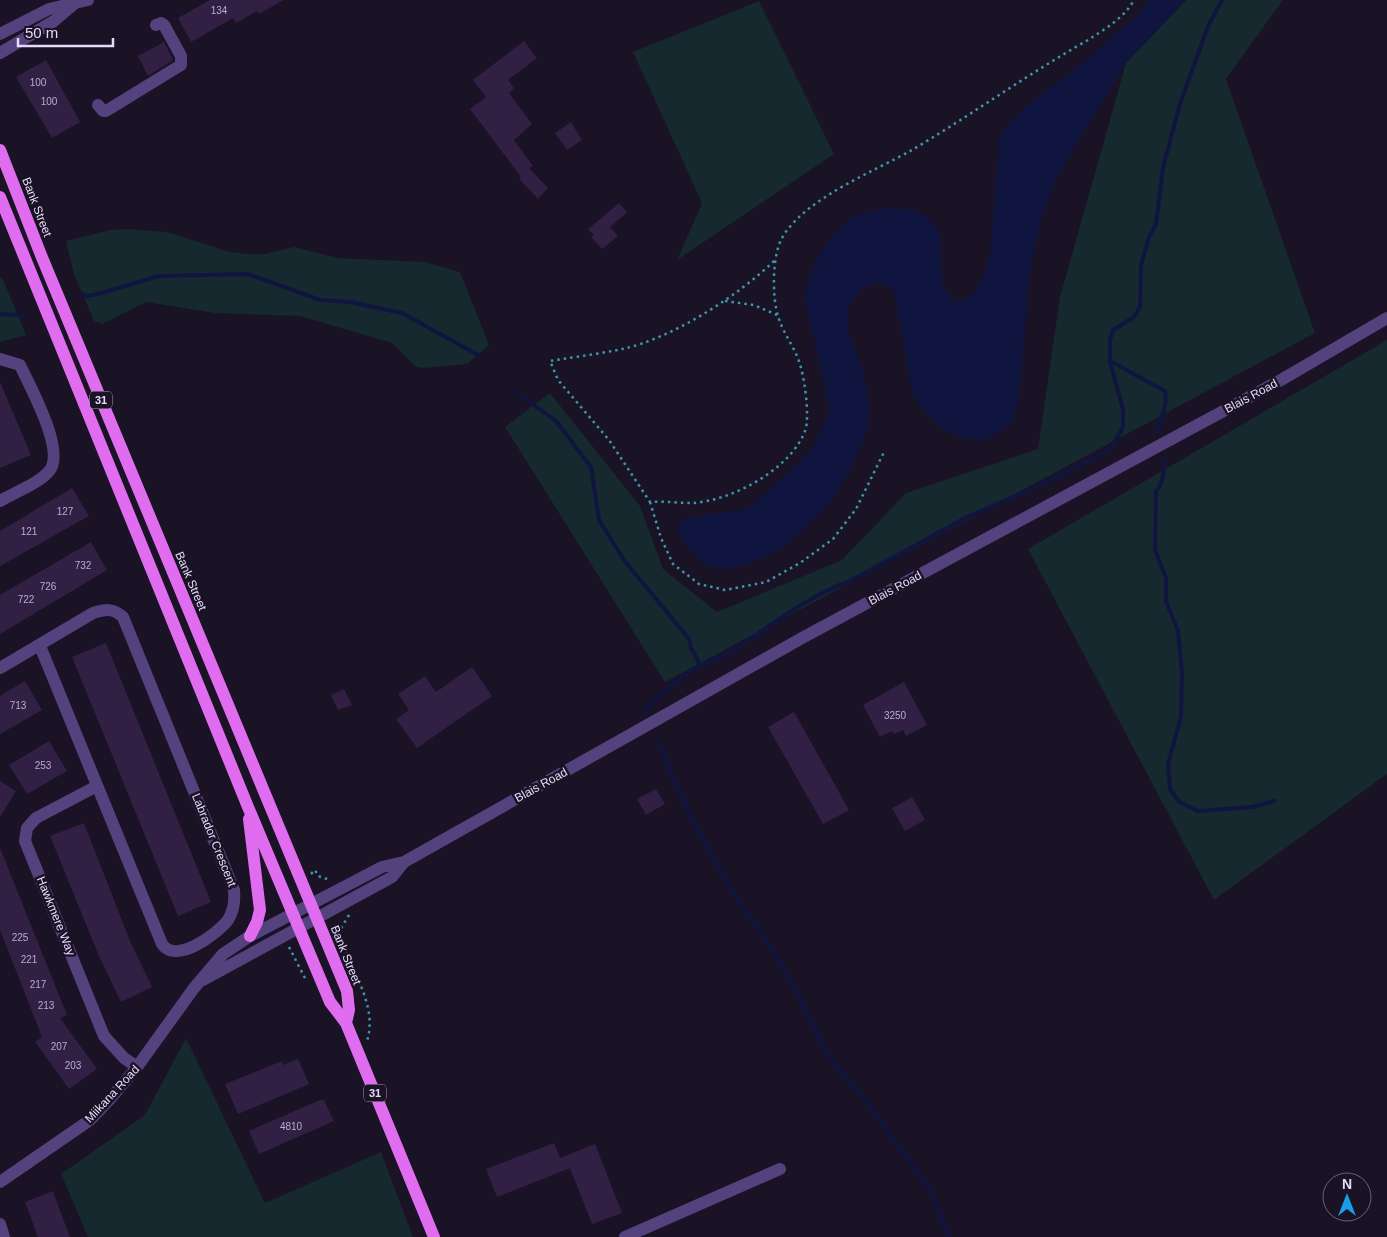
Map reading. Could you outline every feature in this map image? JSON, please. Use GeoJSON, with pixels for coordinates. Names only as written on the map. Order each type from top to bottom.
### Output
{"type":"FeatureCollection","features":[{"type":"Feature","properties":{"kind":"main road","name":"Bank Street"},"geometry":{"type":"LineString","coordinates":[[0,150],[48,273],[312,905],[346,991],[349,1010],[346,1023]]}},
{"type":"Feature","properties":{"kind":"main road","name":"Bank Street"},"geometry":{"type":"LineString","coordinates":[[0,197],[248,806],[330,1002],[346,1023],[434,1237]]}},
{"type":"Feature","properties":{"kind":"main road"},"geometry":{"type":"LineString","coordinates":[[248,806],[260,910],[257,922],[250,936]]}},
{"type":"Feature","properties":{"kind":"street"},"geometry":{"type":"LineString","coordinates":[[0,34],[49,9],[79,1]]}},
{"type":"Feature","properties":{"kind":"street"},"geometry":{"type":"LineString","coordinates":[[0,53],[54,21],[79,1]]}},
{"type":"Feature","properties":{"kind":"street"},"geometry":{"type":"LineString","coordinates":[[98,105],[103,112],[106,111],[181,65],[182,56],[164,25],[161,23],[156,25]]}},
{"type":"Feature","properties":{"kind":"street","name":"Blais Road"},"geometry":{"type":"LineString","coordinates":[[312,905],[382,867],[404,862],[802,638],[1281,380],[1387,318]]}},
{"type":"Feature","properties":{"kind":"street"},"geometry":{"type":"LineString","coordinates":[[0,359],[20,365],[53,441],[55,450],[51,469],[43,477],[0,501]]}},
{"type":"Feature","properties":{"kind":"street","name":"Labrador Crescent"},"geometry":{"type":"LineString","coordinates":[[106,610],[116,611],[124,617],[234,890],[234,904],[228,920],[192,948],[174,952],[165,948],[162,944],[40,646],[93,613],[106,610]]}},
{"type":"Feature","properties":{"kind":"street"},"geometry":{"type":"LineString","coordinates":[[0,668],[40,646]]}},
{"type":"Feature","properties":{"kind":"street","name":"Hawkmere Way"},"geometry":{"type":"LineString","coordinates":[[96,786],[36,818],[27,828],[26,841],[104,1036],[124,1058],[137,1067]]}},
{"type":"Feature","properties":{"kind":"street","name":"Blais Road"},"geometry":{"type":"LineString","coordinates":[[317,918],[392,877],[404,862]]}},
{"type":"Feature","properties":{"kind":"street","name":"Miikana Road"},"geometry":{"type":"LineString","coordinates":[[0,1182],[90,1120],[137,1067],[223,954],[250,936],[312,905]]}},
{"type":"Feature","properties":{"kind":"street","name":"Miikana Road"},"geometry":{"type":"LineString","coordinates":[[201,981],[317,918]]}},
{"type":"Feature","properties":{"kind":"street"},"geometry":{"type":"LineString","coordinates":[[625,1237],[780,1169]]}},
{"type":"Feature","properties":{"kind":"street"},"geometry":{"type":"LineString","coordinates":[[0,1224],[4,1237]]}},
{"type":"Feature","properties":{"kind":"path"},"geometry":{"type":"LineString","coordinates":[[650,502],[692,503],[715,499],[760,480],[785,462],[805,431],[806,396],[801,367],[778,315],[774,261],[782,238],[801,214],[853,181],[910,150],[1110,26],[1130,7],[1134,0]]}},
{"type":"Feature","properties":{"kind":"path"},"geometry":{"type":"LineString","coordinates":[[774,261],[725,301],[674,329],[624,349],[550,361],[558,380],[609,440],[650,502],[661,538],[673,564],[699,584],[725,590],[766,582],[800,563],[833,539],[856,509],[885,450]]}},
{"type":"Feature","properties":{"kind":"path"},"geometry":{"type":"LineString","coordinates":[[725,301],[754,305],[778,315]]}},
{"type":"Feature","properties":{"kind":"path"},"geometry":{"type":"LineString","coordinates":[[352,911],[340,930],[369,1011],[370,1030],[361,1060]]}},
{"type":"Feature","properties":{"kind":"path"},"geometry":{"type":"LineString","coordinates":[[282,947],[289,946],[307,982]]}},
{"type":"Feature","properties":{"kind":"green space"},"geometry":{"type":"Polygon","coordinates":[[[1186,0],[1283,0],[1226,79],[1315,333],[665,682],[505,427],[550,393],[640,506],[663,569],[717,612],[842,560],[906,493],[1038,449],[1060,297],[1126,63],[1186,0]]]}},
{"type":"Feature","properties":{"kind":"green space"},"geometry":{"type":"Polygon","coordinates":[[[759,1],[834,154],[677,260],[702,203],[633,52],[759,1]]]}},
{"type":"Feature","properties":{"kind":"green space"},"geometry":{"type":"Polygon","coordinates":[[[129,229],[167,232],[230,252],[264,254],[294,247],[337,258],[425,262],[460,272],[489,345],[467,364],[424,368],[416,367],[392,343],[300,316],[215,313],[146,302],[102,324],[94,321],[74,274],[66,241],[111,230],[129,229]]]}},
{"type":"Feature","properties":{"kind":"green space"},"geometry":{"type":"Polygon","coordinates":[[[2,277],[26,335],[0,342],[0,278],[2,277]]]}},
{"type":"Feature","properties":{"kind":"green space"},"geometry":{"type":"Polygon","coordinates":[[[1387,340],[1387,774],[1214,900],[1028,549],[1387,340]]]}},
{"type":"Feature","properties":{"kind":"green space"},"geometry":{"type":"Polygon","coordinates":[[[186,1038],[265,1203],[381,1152],[413,1237],[88,1237],[61,1174],[145,1115],[186,1038]]]}},
{"type":"Feature","properties":{"kind":"shaded area"},"geometry":{"type":"Polygon","coordinates":[[[1148,0],[1186,0],[1126,63],[1056,178],[1041,219],[1030,270],[1019,400],[1013,421],[996,435],[982,441],[960,437],[939,426],[924,411],[912,393],[894,291],[887,286],[872,284],[860,291],[855,297],[848,313],[849,333],[865,378],[869,402],[869,417],[863,443],[843,483],[810,524],[779,549],[745,565],[728,569],[712,567],[702,562],[678,533],[679,525],[684,518],[747,509],[800,463],[813,447],[830,410],[805,298],[809,278],[818,257],[832,236],[852,216],[887,208],[914,210],[929,218],[940,232],[942,283],[952,299],[962,301],[974,292],[984,275],[990,252],[1000,136],[1024,108],[1067,76],[1137,16],[1148,0]]]}},
{"type":"Feature","properties":{"kind":"building"},"geometry":{"type":"Polygon","coordinates":[[[210,0],[284,0],[259,14],[257,11],[236,23],[233,18],[191,42],[178,18],[210,0]]]}},
{"type":"Feature","properties":{"kind":"building"},"geometry":{"type":"Polygon","coordinates":[[[524,41],[537,58],[508,80],[514,88],[509,93],[532,124],[514,140],[533,166],[529,168],[548,188],[538,199],[519,179],[521,177],[470,109],[486,97],[473,80],[524,41]]]}},
{"type":"Feature","properties":{"kind":"building"},"geometry":{"type":"Polygon","coordinates":[[[164,42],[173,60],[148,76],[138,56],[164,42]]]}},
{"type":"Feature","properties":{"kind":"building"},"geometry":{"type":"Polygon","coordinates":[[[46,60],[80,122],[52,138],[16,77],[46,60]]]}},
{"type":"Feature","properties":{"kind":"building"},"geometry":{"type":"Polygon","coordinates":[[[571,122],[582,140],[567,150],[555,133],[571,122]]]}},
{"type":"Feature","properties":{"kind":"building"},"geometry":{"type":"Polygon","coordinates":[[[619,203],[627,212],[610,227],[618,236],[602,249],[591,237],[594,235],[588,229],[619,203]]]}},
{"type":"Feature","properties":{"kind":"building"},"geometry":{"type":"Polygon","coordinates":[[[0,382],[31,455],[0,468],[0,382]]]}},
{"type":"Feature","properties":{"kind":"building"},"geometry":{"type":"Polygon","coordinates":[[[72,488],[89,516],[0,566],[0,531],[72,488]]]}},
{"type":"Feature","properties":{"kind":"building"},"geometry":{"type":"Polygon","coordinates":[[[91,542],[107,570],[0,634],[0,595],[91,542]]]}},
{"type":"Feature","properties":{"kind":"building"},"geometry":{"type":"Polygon","coordinates":[[[106,643],[211,902],[178,916],[72,657],[106,643]]]}},
{"type":"Feature","properties":{"kind":"building"},"geometry":{"type":"Polygon","coordinates":[[[472,667],[492,696],[417,748],[396,719],[409,710],[398,694],[425,676],[436,692],[472,667]]]}},
{"type":"Feature","properties":{"kind":"building"},"geometry":{"type":"Polygon","coordinates":[[[25,681],[42,710],[0,734],[0,696],[25,681]]]}},
{"type":"Feature","properties":{"kind":"building"},"geometry":{"type":"Polygon","coordinates":[[[904,682],[927,725],[906,736],[903,730],[894,734],[892,731],[880,737],[863,705],[904,682]]]}},
{"type":"Feature","properties":{"kind":"building"},"geometry":{"type":"Polygon","coordinates":[[[344,689],[352,705],[338,710],[331,695],[344,689]]]}},
{"type":"Feature","properties":{"kind":"building"},"geometry":{"type":"Polygon","coordinates":[[[794,712],[849,810],[823,824],[768,727],[794,712]]]}},
{"type":"Feature","properties":{"kind":"building"},"geometry":{"type":"Polygon","coordinates":[[[49,741],[67,771],[27,794],[9,765],[49,741]]]}},
{"type":"Feature","properties":{"kind":"building"},"geometry":{"type":"Polygon","coordinates":[[[0,781],[16,791],[0,817],[0,781]]]}},
{"type":"Feature","properties":{"kind":"building"},"geometry":{"type":"Polygon","coordinates":[[[656,789],[665,804],[646,815],[637,799],[656,789]]]}},
{"type":"Feature","properties":{"kind":"building"},"geometry":{"type":"Polygon","coordinates":[[[912,797],[925,820],[905,831],[892,808],[912,797]]]}},
{"type":"Feature","properties":{"kind":"building"},"geometry":{"type":"Polygon","coordinates":[[[84,823],[130,941],[152,987],[121,1002],[99,956],[50,836],[84,823]]]}},
{"type":"Feature","properties":{"kind":"building"},"geometry":{"type":"Polygon","coordinates":[[[0,848],[67,1015],[60,1018],[97,1069],[69,1089],[35,1042],[42,1037],[0,930],[0,848]]]}},
{"type":"Feature","properties":{"kind":"building"},"geometry":{"type":"Polygon","coordinates":[[[298,1059],[309,1084],[238,1114],[225,1084],[282,1061],[283,1065],[298,1059]]]}},
{"type":"Feature","properties":{"kind":"building"},"geometry":{"type":"Polygon","coordinates":[[[320,1100],[324,1100],[334,1121],[259,1154],[249,1131],[320,1100]]]}},
{"type":"Feature","properties":{"kind":"building"},"geometry":{"type":"Polygon","coordinates":[[[554,1143],[560,1158],[595,1144],[622,1213],[592,1224],[570,1168],[497,1197],[486,1169],[554,1143]]]}},
{"type":"Feature","properties":{"kind":"building"},"geometry":{"type":"Polygon","coordinates":[[[53,1191],[70,1237],[38,1237],[25,1202],[53,1191]]]}},
{"type":"Feature","properties":{"kind":"waterway"},"geometry":{"type":"LineString","coordinates":[[644,713],[662,694],[689,673],[703,664],[728,654],[818,595],[850,581],[967,517],[1039,486],[1110,450],[1123,427],[1123,410],[1110,361],[1110,340],[1113,330],[1134,317],[1140,307],[1141,266],[1149,237],[1156,224],[1163,167],[1180,104],[1208,26],[1222,0]]}},
{"type":"Feature","properties":{"kind":"waterway"},"geometry":{"type":"LineString","coordinates":[[83,294],[87,296],[98,294],[159,276],[248,274],[320,300],[350,302],[402,313],[480,356]]}},
{"type":"Feature","properties":{"kind":"waterway"},"geometry":{"type":"LineString","coordinates":[[0,314],[23,315]]}},
{"type":"Feature","properties":{"kind":"waterway"},"geometry":{"type":"LineString","coordinates":[[1110,361],[1165,391],[1165,408],[1158,432]]}},
{"type":"Feature","properties":{"kind":"waterway"},"geometry":{"type":"LineString","coordinates":[[516,392],[556,421],[591,467],[599,520],[624,560],[689,639],[691,648],[700,665]]}},
{"type":"Feature","properties":{"kind":"waterway"},"geometry":{"type":"LineString","coordinates":[[1163,458],[1163,475],[1161,484],[1156,491],[1155,550],[1166,578],[1166,601],[1178,631],[1182,673],[1181,717],[1168,764],[1170,789],[1179,802],[1198,811],[1253,807],[1274,801]]}},
{"type":"Feature","properties":{"kind":"waterway"},"geometry":{"type":"LineString","coordinates":[[659,741],[673,779],[690,815],[736,898],[765,938],[799,996],[828,1055],[868,1104],[930,1190],[949,1237]]}}]}
